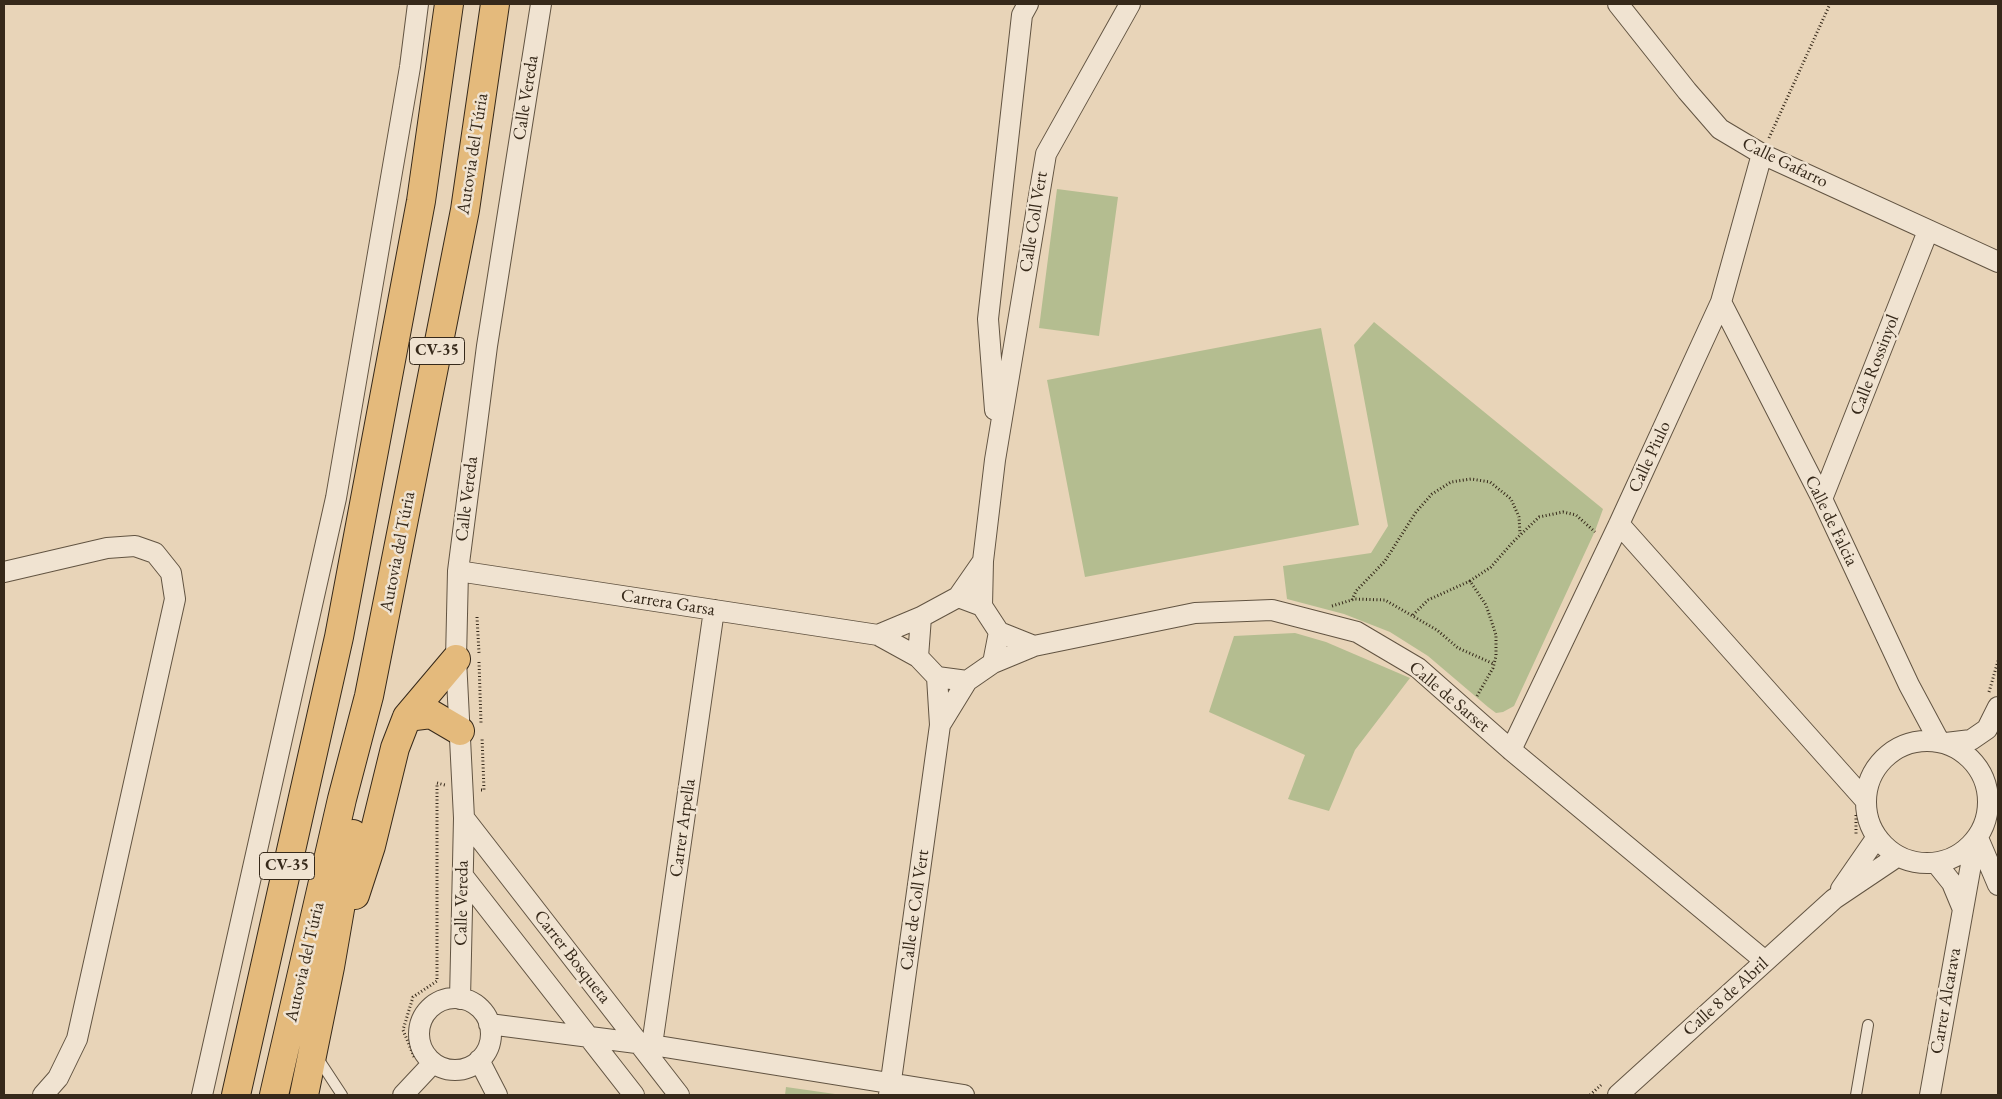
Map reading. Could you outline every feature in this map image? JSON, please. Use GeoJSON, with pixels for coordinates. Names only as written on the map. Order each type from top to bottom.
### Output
{"type":"FeatureCollection","features":[{"type":"Feature","properties":{"kind":"highway","name":"CV-35"},"geometry":{"type":"LineString","coordinates":[[236,1095],[339,637],[421,201],[449,4]]}},
{"type":"Feature","properties":{"kind":"highway","name":"Autovia del Túria"},"geometry":{"type":"LineString","coordinates":[[274,1095],[342,799],[370,696],[465,210],[495,4]]}},
{"type":"Feature","properties":{"kind":"highway"},"geometry":{"type":"LineString","coordinates":[[330,967],[372,846],[395,748],[407,717],[456,659]]}},
{"type":"Feature","properties":{"kind":"highway"},"geometry":{"type":"LineString","coordinates":[[304,1095],[330,967],[347,860],[367,771],[370,696]]}},
{"type":"Feature","properties":{"kind":"highway"},"geometry":{"type":"LineString","coordinates":[[407,717],[431,714],[460,731]]}},
{"type":"Feature","properties":{"kind":"street"},"geometry":{"type":"LineString","coordinates":[[202,1095],[336,498],[408,77],[418,4]]}},
{"type":"Feature","properties":{"kind":"street","name":"Calle Vereda"},"geometry":{"type":"LineString","coordinates":[[460,999],[464,818],[456,659],[458,571],[487,346],[541,4]]}},
{"type":"Feature","properties":{"kind":"street","name":"Calle Coll Vert"},"geometry":{"type":"LineString","coordinates":[[995,460],[995,398],[988,319],[1022,15],[1028,4]]}},
{"type":"Feature","properties":{"kind":"street","name":"Calle Coll Vert"},"geometry":{"type":"LineString","coordinates":[[982,606],[983,561],[995,460],[1046,154],[1130,4]]}},
{"type":"Feature","properties":{"kind":"street","name":"Calle Gafarro"},"geometry":{"type":"LineString","coordinates":[[1618,4],[1687,91],[1720,129],[1762,154],[1998,262]]}},
{"type":"Feature","properties":{"kind":"street","name":"Calle Piulo"},"geometry":{"type":"LineString","coordinates":[[1511,750],[1619,524],[1721,302],[1762,154]]}},
{"type":"Feature","properties":{"kind":"street","name":"Calle Rossinyol"},"geometry":{"type":"LineString","coordinates":[[1822,500],[1928,231]]}},
{"type":"Feature","properties":{"kind":"street","name":"Calle de Falcia"},"geometry":{"type":"LineString","coordinates":[[1721,302],[1822,500],[1909,685],[1943,742]]}},
{"type":"Feature","properties":{"kind":"street"},"geometry":{"type":"LineString","coordinates":[[1619,524],[1866,801]]}},
{"type":"Feature","properties":{"kind":"street"},"geometry":{"type":"LineString","coordinates":[[4,572],[107,548],[135,546],[155,553],[171,573],[175,599],[77,1039],[58,1078],[43,1095]]}},
{"type":"Feature","properties":{"kind":"street","name":"Calle Coll Vert"},"geometry":{"type":"LineString","coordinates":[[958,597],[983,561]]}},
{"type":"Feature","properties":{"kind":"street","name":"Carrera Garsa"},"geometry":{"type":"LineString","coordinates":[[458,571],[878,636],[918,657]]}},
{"type":"Feature","properties":{"kind":"street"},"geometry":{"type":"LineString","coordinates":[[878,636],[921,617],[958,597],[982,606],[999,632],[1034,646]]}},
{"type":"Feature","properties":{"kind":"street","name":"Carrer Arpella"},"geometry":{"type":"LineString","coordinates":[[646,1044],[714,610]]}},
{"type":"Feature","properties":{"kind":"street","name":"Calle de Sarset"},"geometry":{"type":"LineString","coordinates":[[993,663],[1034,646],[1195,613],[1272,610],[1357,632],[1418,668],[1511,750],[1765,961]]}},
{"type":"Feature","properties":{"kind":"street"},"geometry":{"type":"LineString","coordinates":[[921,617],[918,657],[937,677],[967,682],[993,663],[999,632]]}},
{"type":"Feature","properties":{"kind":"street","name":"Calle de Coll Vert"},"geometry":{"type":"LineString","coordinates":[[890,1089],[940,724],[937,677]]}},
{"type":"Feature","properties":{"kind":"street","name":"Calle de Coll Vert"},"geometry":{"type":"LineString","coordinates":[[940,724],[967,682]]}},
{"type":"Feature","properties":{"kind":"street"},"geometry":{"type":"LineString","coordinates":[[1984,833],[1964,852],[1950,859],[1936,863],[1916,863],[1898,856],[1877,837],[1868,820],[1866,801],[1869,781],[1876,769],[1894,750],[1912,742],[1971,740],[1987,729],[1998,707]]}},
{"type":"Feature","properties":{"kind":"street"},"geometry":{"type":"LineString","coordinates":[[1943,742],[1963,752],[1976,765],[1985,781],[1994,791],[1984,833],[1998,885]]}},
{"type":"Feature","properties":{"kind":"street","name":"Carrer Bosqueta"},"geometry":{"type":"LineString","coordinates":[[464,818],[646,1044],[679,1095]]}},
{"type":"Feature","properties":{"kind":"street","name":"Carrer Alcarava"},"geometry":{"type":"LineString","coordinates":[[1930,1095],[1962,907],[1984,833]]}},
{"type":"Feature","properties":{"kind":"street","name":"Calle 8 de Abril"},"geometry":{"type":"LineString","coordinates":[[1834,899],[1877,837]]}},
{"type":"Feature","properties":{"kind":"street","name":"Calle 8 de Abril"},"geometry":{"type":"LineString","coordinates":[[1618,1095],[1834,899],[1898,856]]}},
{"type":"Feature","properties":{"kind":"street"},"geometry":{"type":"LineString","coordinates":[[1936,863],[1952,883],[1962,907]]}},
{"type":"Feature","properties":{"kind":"street","name":"Carrer Bosqueta"},"geometry":{"type":"LineString","coordinates":[[463,876],[634,1095]]}},
{"type":"Feature","properties":{"kind":"street"},"geometry":{"type":"LineString","coordinates":[[448,999],[460,999],[478,1007],[489,1024],[489,1044],[479,1060],[469,1067],[457,1070],[444,1069],[433,1063],[425,1055],[420,1044],[421,1020],[428,1010],[437,1003],[448,999]]}},
{"type":"Feature","properties":{"kind":"street"},"geometry":{"type":"LineString","coordinates":[[489,1024],[646,1044],[890,1089],[964,1095]]}},
{"type":"Feature","properties":{"kind":"street"},"geometry":{"type":"LineString","coordinates":[[479,1060],[497,1095]]}},
{"type":"Feature","properties":{"kind":"street"},"geometry":{"type":"LineString","coordinates":[[403,1095],[433,1063]]}},
{"type":"Feature","properties":{"kind":"lane"},"geometry":{"type":"LineString","coordinates":[[1856,1095],[1868,1025]]}},
{"type":"Feature","properties":{"kind":"lane"},"geometry":{"type":"LineString","coordinates":[[313,1051],[342,1095]]}},
{"type":"Feature","properties":{"kind":"path"},"geometry":{"type":"LineString","coordinates":[[1762,154],[1830,4]]}},
{"type":"Feature","properties":{"kind":"path"},"geometry":{"type":"LineString","coordinates":[[1352,600],[1356,592],[1385,561],[1416,512],[1432,494],[1451,482],[1471,479],[1490,482],[1511,499],[1519,517],[1520,534]]}},
{"type":"Feature","properties":{"kind":"path"},"geometry":{"type":"LineString","coordinates":[[1413,615],[1428,600],[1470,581],[1491,567],[1520,534],[1539,517],[1563,512],[1576,515],[1595,531]]}},
{"type":"Feature","properties":{"kind":"path"},"geometry":{"type":"LineString","coordinates":[[1470,581],[1486,605],[1496,635],[1494,664],[1476,696]]}},
{"type":"Feature","properties":{"kind":"path"},"geometry":{"type":"LineString","coordinates":[[1326,609],[1352,600],[1368,598],[1385,600],[1437,630],[1458,648],[1494,664]]}},
{"type":"Feature","properties":{"kind":"green space"},"geometry":{"type":"Polygon","coordinates":[[[1057,189],[1118,197],[1099,336],[1039,328],[1057,189]]]}},
{"type":"Feature","properties":{"kind":"green space"},"geometry":{"type":"Polygon","coordinates":[[[1374,322],[1603,509],[1595,531],[1514,706],[1503,712],[1496,713],[1428,656],[1390,632],[1344,614],[1287,599],[1283,566],[1371,553],[1388,526],[1354,345],[1374,322]]]}},
{"type":"Feature","properties":{"kind":"green space"},"geometry":{"type":"Polygon","coordinates":[[[1321,328],[1359,525],[1085,577],[1047,380],[1321,328]]]}},
{"type":"Feature","properties":{"kind":"green space"},"geometry":{"type":"Polygon","coordinates":[[[1295,633],[1326,642],[1410,678],[1355,750],[1329,811],[1288,799],[1305,755],[1209,712],[1234,636],[1295,633]]]}},
{"type":"Feature","properties":{"kind":"green space"},"geometry":{"type":"Polygon","coordinates":[[[786,1087],[842,1095],[785,1095],[786,1087]]]}}]}
